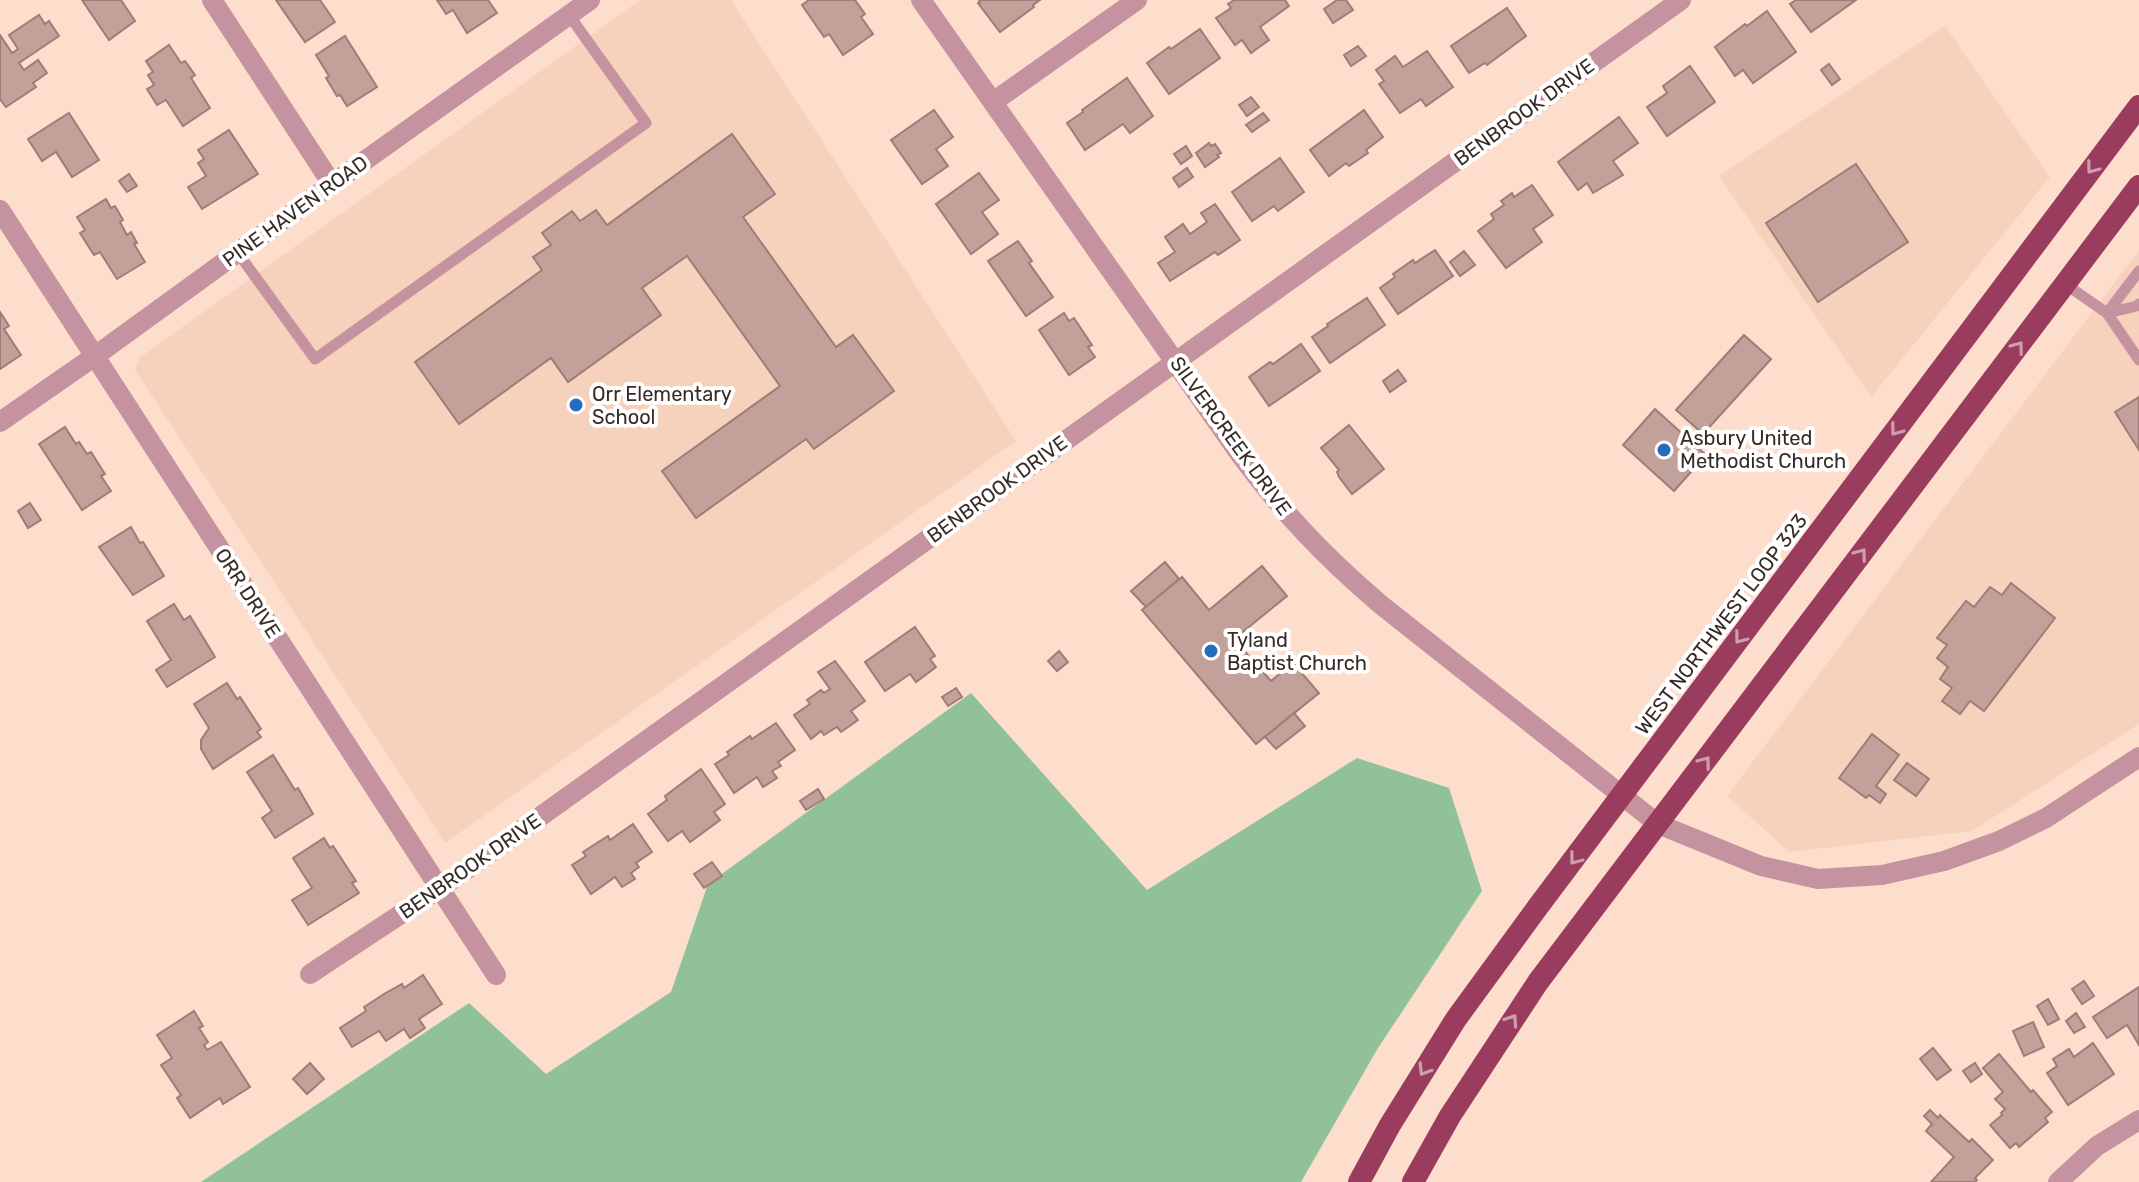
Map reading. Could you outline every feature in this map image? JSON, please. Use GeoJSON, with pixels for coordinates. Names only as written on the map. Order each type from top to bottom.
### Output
{"type":"FeatureCollection","features":[{"type":"Feature","properties":{"kind":"highway","name":"WEST NORTHWEST LOOP 323"},"geometry":{"type":"LineString","coordinates":[[1359,1182],[1390,1125],[1456,1019],[2139,106]]}},
{"type":"Feature","properties":{"kind":"highway"},"geometry":{"type":"LineString","coordinates":[[1413,1182],[1450,1116],[1538,982],[2139,186]]}},
{"type":"Feature","properties":{"kind":"street"},"geometry":{"type":"LineString","coordinates":[[212,0],[332,184]]}},
{"type":"Feature","properties":{"kind":"street","name":"PINE HAVEN ROAD"},"geometry":{"type":"LineString","coordinates":[[0,422],[332,184],[564,8],[590,0]]}},
{"type":"Feature","properties":{"kind":"street","name":"SILVERCREEK DRIVE"},"geometry":{"type":"LineString","coordinates":[[921,0],[1274,500],[1315,546],[1380,604],[1658,824],[1761,866],[1818,879],[1882,875],[1944,861],[1999,841],[2046,818],[2139,757]]}},
{"type":"Feature","properties":{"kind":"street"},"geometry":{"type":"LineString","coordinates":[[993,102],[1137,0]]}},
{"type":"Feature","properties":{"kind":"street","name":"BENBROOK DRIVE"},"geometry":{"type":"LineString","coordinates":[[310,974],[439,889],[1176,361],[1667,4]]}},
{"type":"Feature","properties":{"kind":"street","name":"ORR DRIVE"},"geometry":{"type":"LineString","coordinates":[[0,210],[496,975]]}},
{"type":"Feature","properties":{"kind":"street"},"geometry":{"type":"LineString","coordinates":[[2058,1182],[2097,1146],[2139,1120]]}},
{"type":"Feature","properties":{"kind":"lane"},"geometry":{"type":"LineString","coordinates":[[238,253],[315,359],[646,123],[564,8]]}},
{"type":"Feature","properties":{"kind":"lane"},"geometry":{"type":"LineString","coordinates":[[2107,313],[2139,271]]}},
{"type":"Feature","properties":{"kind":"lane"},"geometry":{"type":"LineString","coordinates":[[2065,284],[2107,313],[2139,360]]}},
{"type":"Feature","properties":{"kind":"lane"},"geometry":{"type":"LineString","coordinates":[[2107,313],[2139,304]]}},
{"type":"Feature","properties":{"kind":"shaded area","name":"Orr Elementary School"},"geometry":{"type":"Polygon","coordinates":[[[640,0],[731,0],[1016,441],[445,843],[135,370],[139,358],[640,0]]]}},
{"type":"Feature","properties":{"kind":"shaded area"},"geometry":{"type":"Polygon","coordinates":[[[1945,26],[2050,177],[1871,397],[1719,176],[1945,26]]]}},
{"type":"Feature","properties":{"kind":"shaded area"},"geometry":{"type":"Polygon","coordinates":[[[2139,250],[2139,724],[1972,831],[1789,852],[1727,796],[2139,250]]]}},
{"type":"Feature","properties":{"kind":"green space"},"geometry":{"type":"Polygon","coordinates":[[[971,693],[1147,890],[1357,758],[1449,788],[1482,891],[1378,1048],[1301,1182],[201,1182],[469,1003],[546,1074],[671,992],[708,884],[971,693]]]}},
{"type":"Feature","properties":{"kind":"building"},"geometry":{"type":"Polygon","coordinates":[[[82,0],[121,0],[135,21],[109,40],[82,0]]]}},
{"type":"Feature","properties":{"kind":"building"},"geometry":{"type":"Polygon","coordinates":[[[276,0],[320,0],[335,22],[305,42],[276,0]]]}},
{"type":"Feature","properties":{"kind":"building"},"geometry":{"type":"Polygon","coordinates":[[[437,0],[488,0],[497,13],[467,33],[453,10],[446,14],[437,0]]]}},
{"type":"Feature","properties":{"kind":"building"},"geometry":{"type":"Polygon","coordinates":[[[809,0],[855,0],[865,14],[861,17],[873,34],[843,55],[829,34],[824,37],[802,5],[809,0]]]}},
{"type":"Feature","properties":{"kind":"building"},"geometry":{"type":"Polygon","coordinates":[[[979,0],[1040,0],[1000,32],[978,3],[979,0]]]}},
{"type":"Feature","properties":{"kind":"building"},"geometry":{"type":"Polygon","coordinates":[[[1234,0],[1285,0],[1289,6],[1260,27],[1269,40],[1251,53],[1242,40],[1235,45],[1216,18],[1231,8],[1228,4],[1234,0]]]}},
{"type":"Feature","properties":{"kind":"building"},"geometry":{"type":"Polygon","coordinates":[[[1337,0],[1346,0],[1353,10],[1333,23],[1324,9],[1337,0]]]}},
{"type":"Feature","properties":{"kind":"building"},"geometry":{"type":"Polygon","coordinates":[[[1796,0],[1856,0],[1811,32],[1790,4],[1796,0]]]}},
{"type":"Feature","properties":{"kind":"building"},"geometry":{"type":"Polygon","coordinates":[[[1507,8],[1526,36],[1487,65],[1485,63],[1469,73],[1451,46],[1507,8]]]}},
{"type":"Feature","properties":{"kind":"building"},"geometry":{"type":"Polygon","coordinates":[[[1767,11],[1796,52],[1753,83],[1743,70],[1735,76],[1715,47],[1767,11]]]}},
{"type":"Feature","properties":{"kind":"building"},"geometry":{"type":"Polygon","coordinates":[[[39,15],[45,24],[49,21],[59,36],[19,63],[24,70],[38,60],[47,73],[33,83],[36,87],[6,107],[0,99],[0,35],[12,53],[18,49],[9,35],[39,15]]]}},
{"type":"Feature","properties":{"kind":"building"},"geometry":{"type":"Polygon","coordinates":[[[1200,29],[1220,58],[1169,94],[1147,63],[1200,29]]]}},
{"type":"Feature","properties":{"kind":"building"},"geometry":{"type":"Polygon","coordinates":[[[345,36],[377,87],[347,106],[326,78],[329,76],[316,55],[345,36]]]}},
{"type":"Feature","properties":{"kind":"building"},"geometry":{"type":"Polygon","coordinates":[[[169,45],[181,63],[185,61],[195,75],[191,78],[210,108],[183,126],[166,100],[157,105],[147,89],[154,85],[148,75],[153,72],[146,61],[169,45]]]}},
{"type":"Feature","properties":{"kind":"building"},"geometry":{"type":"Polygon","coordinates":[[[1358,46],[1366,56],[1351,66],[1344,55],[1358,46]]]}},
{"type":"Feature","properties":{"kind":"building"},"geometry":{"type":"Polygon","coordinates":[[[1427,51],[1453,87],[1426,106],[1421,99],[1400,113],[1379,84],[1384,81],[1376,70],[1395,56],[1403,67],[1427,51]]]}},
{"type":"Feature","properties":{"kind":"building"},"geometry":{"type":"Polygon","coordinates":[[[1829,64],[1840,79],[1832,85],[1821,70],[1829,64]]]}},
{"type":"Feature","properties":{"kind":"building"},"geometry":{"type":"Polygon","coordinates":[[[1690,66],[1715,102],[1667,136],[1647,107],[1667,93],[1663,86],[1690,66]]]}},
{"type":"Feature","properties":{"kind":"building"},"geometry":{"type":"Polygon","coordinates":[[[1127,78],[1153,116],[1130,133],[1123,124],[1085,150],[1067,123],[1127,78]]]}},
{"type":"Feature","properties":{"kind":"building"},"geometry":{"type":"Polygon","coordinates":[[[1251,97],[1259,107],[1247,116],[1239,105],[1251,97]]]}},
{"type":"Feature","properties":{"kind":"building"},"geometry":{"type":"Polygon","coordinates":[[[934,110],[953,137],[936,149],[948,166],[922,184],[891,140],[934,110]]]}},
{"type":"Feature","properties":{"kind":"building"},"geometry":{"type":"Polygon","coordinates":[[[1364,110],[1383,137],[1366,150],[1368,153],[1349,166],[1346,163],[1329,176],[1310,150],[1364,110]]]}},
{"type":"Feature","properties":{"kind":"building"},"geometry":{"type":"Polygon","coordinates":[[[69,113],[99,160],[72,177],[56,152],[42,161],[28,139],[69,113]]]}},
{"type":"Feature","properties":{"kind":"building"},"geometry":{"type":"Polygon","coordinates":[[[1263,113],[1269,120],[1252,132],[1246,125],[1263,113]]]}},
{"type":"Feature","properties":{"kind":"building"},"geometry":{"type":"Polygon","coordinates":[[[1619,117],[1638,143],[1613,161],[1623,175],[1593,193],[1587,183],[1578,190],[1558,162],[1619,117]]]}},
{"type":"Feature","properties":{"kind":"building"},"geometry":{"type":"Polygon","coordinates":[[[229,130],[258,174],[202,209],[188,187],[206,176],[198,163],[204,159],[198,150],[229,130]]]}},
{"type":"Feature","properties":{"kind":"building"},"geometry":{"type":"Polygon","coordinates":[[[732,134],[775,194],[743,217],[836,347],[853,335],[894,391],[814,449],[806,439],[696,518],[662,471],[780,386],[687,256],[642,288],[661,315],[568,382],[551,358],[459,424],[415,362],[542,270],[533,257],[551,245],[542,233],[572,211],[580,221],[596,210],[607,225],[732,134]]]}},
{"type":"Feature","properties":{"kind":"building"},"geometry":{"type":"Polygon","coordinates":[[[1209,143],[1211,146],[1215,144],[1221,153],[1205,167],[1196,153],[1209,143]]]}},
{"type":"Feature","properties":{"kind":"building"},"geometry":{"type":"Polygon","coordinates":[[[1186,146],[1192,156],[1181,164],[1174,154],[1186,146]]]}},
{"type":"Feature","properties":{"kind":"building"},"geometry":{"type":"Polygon","coordinates":[[[1280,158],[1304,192],[1278,211],[1274,206],[1252,221],[1232,192],[1280,158]]]}},
{"type":"Feature","properties":{"kind":"building"},"geometry":{"type":"Polygon","coordinates":[[[1856,164],[1908,242],[1818,302],[1766,223],[1856,164]]]}},
{"type":"Feature","properties":{"kind":"building"},"geometry":{"type":"Polygon","coordinates":[[[1187,168],[1193,177],[1179,187],[1173,178],[1187,168]]]}},
{"type":"Feature","properties":{"kind":"building"},"geometry":{"type":"Polygon","coordinates":[[[979,173],[999,200],[982,212],[998,234],[971,254],[936,204],[979,173]]]}},
{"type":"Feature","properties":{"kind":"building"},"geometry":{"type":"Polygon","coordinates":[[[129,174],[137,186],[127,192],[119,181],[129,174]]]}},
{"type":"Feature","properties":{"kind":"building"},"geometry":{"type":"Polygon","coordinates":[[[1532,185],[1553,215],[1533,229],[1542,242],[1506,268],[1478,231],[1494,219],[1491,214],[1504,205],[1501,201],[1512,193],[1514,197],[1532,185]]]}},
{"type":"Feature","properties":{"kind":"building"},"geometry":{"type":"Polygon","coordinates":[[[106,199],[111,208],[115,206],[123,220],[120,222],[127,235],[131,232],[145,262],[117,279],[100,252],[94,255],[80,233],[85,230],[77,217],[106,199]]]}},
{"type":"Feature","properties":{"kind":"building"},"geometry":{"type":"Polygon","coordinates":[[[1215,204],[1240,240],[1170,281],[1158,263],[1175,252],[1165,237],[1183,224],[1190,234],[1207,222],[1201,213],[1215,204]]]}},
{"type":"Feature","properties":{"kind":"building"},"geometry":{"type":"Polygon","coordinates":[[[1018,241],[1053,297],[1026,316],[988,261],[1018,241]]]}},
{"type":"Feature","properties":{"kind":"building"},"geometry":{"type":"Polygon","coordinates":[[[1435,250],[1453,276],[1398,314],[1380,288],[1413,260],[1415,263],[1435,250]]]}},
{"type":"Feature","properties":{"kind":"building"},"geometry":{"type":"Polygon","coordinates":[[[1464,251],[1475,265],[1460,276],[1450,262],[1464,251]]]}},
{"type":"Feature","properties":{"kind":"building"},"geometry":{"type":"Polygon","coordinates":[[[1367,298],[1385,325],[1330,363],[1312,337],[1367,298]]]}},
{"type":"Feature","properties":{"kind":"building"},"geometry":{"type":"Polygon","coordinates":[[[0,312],[9,326],[4,329],[21,355],[0,369],[0,312]]]}},
{"type":"Feature","properties":{"kind":"building"},"geometry":{"type":"Polygon","coordinates":[[[1064,313],[1069,321],[1074,318],[1092,345],[1088,347],[1095,357],[1069,375],[1039,330],[1064,313]]]}},
{"type":"Feature","properties":{"kind":"building"},"geometry":{"type":"Polygon","coordinates":[[[1744,335],[1771,359],[1703,434],[1676,410],[1744,335]]]}},
{"type":"Feature","properties":{"kind":"building"},"geometry":{"type":"Polygon","coordinates":[[[1301,344],[1320,371],[1269,406],[1249,377],[1301,344]]]}},
{"type":"Feature","properties":{"kind":"building"},"geometry":{"type":"Polygon","coordinates":[[[1398,370],[1406,381],[1390,392],[1383,381],[1398,370]]]}},
{"type":"Feature","properties":{"kind":"building"},"geometry":{"type":"Polygon","coordinates":[[[2139,397],[2139,450],[2115,412],[2139,397]]]}},
{"type":"Feature","properties":{"kind":"building","name":"Asbury United Methodist Church"},"geometry":{"type":"Polygon","coordinates":[[[1655,409],[1706,455],[1674,491],[1623,445],[1655,409]]]}},
{"type":"Feature","properties":{"kind":"building"},"geometry":{"type":"Polygon","coordinates":[[[1349,425],[1384,469],[1352,494],[1339,477],[1339,470],[1321,448],[1349,425]]]}},
{"type":"Feature","properties":{"kind":"building"},"geometry":{"type":"Polygon","coordinates":[[[65,427],[76,444],[79,442],[87,454],[91,452],[105,474],[101,476],[111,491],[82,510],[39,444],[65,427]]]}},
{"type":"Feature","properties":{"kind":"building"},"geometry":{"type":"Polygon","coordinates":[[[30,503],[41,520],[28,528],[18,511],[30,503]]]}},
{"type":"Feature","properties":{"kind":"building"},"geometry":{"type":"Polygon","coordinates":[[[131,527],[164,576],[133,595],[99,547],[131,527]]]}},
{"type":"Feature","properties":{"kind":"building"},"geometry":{"type":"Polygon","coordinates":[[[1165,562],[1179,579],[1146,607],[1131,591],[1165,562]]]}},
{"type":"Feature","properties":{"kind":"building","name":"Tyland Baptist Church"},"geometry":{"type":"Polygon","coordinates":[[[1262,566],[1287,596],[1234,639],[1271,681],[1293,663],[1319,693],[1256,744],[1142,610],[1182,577],[1209,610],[1262,566]]]}},
{"type":"Feature","properties":{"kind":"building"},"geometry":{"type":"Polygon","coordinates":[[[2011,583],[2055,618],[1984,711],[1970,701],[1960,714],[1942,701],[1952,688],[1940,679],[1948,667],[1937,658],[1947,645],[1937,638],[1966,601],[1974,607],[1990,587],[2002,595],[2011,583]]]}},
{"type":"Feature","properties":{"kind":"building"},"geometry":{"type":"Polygon","coordinates":[[[174,604],[184,620],[190,616],[215,657],[167,687],[156,670],[171,660],[147,621],[174,604]]]}},
{"type":"Feature","properties":{"kind":"building"},"geometry":{"type":"Polygon","coordinates":[[[915,627],[935,656],[930,659],[936,667],[916,682],[910,674],[885,691],[865,662],[915,627]]]}},
{"type":"Feature","properties":{"kind":"building"},"geometry":{"type":"Polygon","coordinates":[[[1059,651],[1068,662],[1057,671],[1048,661],[1059,651]]]}},
{"type":"Feature","properties":{"kind":"building"},"geometry":{"type":"Polygon","coordinates":[[[835,661],[865,701],[851,711],[858,720],[841,732],[837,727],[824,735],[821,731],[811,739],[794,715],[810,704],[807,700],[821,690],[824,693],[830,689],[818,672],[835,661]]]}},
{"type":"Feature","properties":{"kind":"building"},"geometry":{"type":"Polygon","coordinates":[[[227,683],[261,729],[257,732],[261,737],[213,769],[201,749],[201,740],[209,728],[194,704],[227,683]]]}},
{"type":"Feature","properties":{"kind":"building"},"geometry":{"type":"Polygon","coordinates":[[[956,688],[962,697],[948,706],[942,697],[956,688]]]}},
{"type":"Feature","properties":{"kind":"building"},"geometry":{"type":"Polygon","coordinates":[[[1294,713],[1305,726],[1276,749],[1265,737],[1294,713]]]}},
{"type":"Feature","properties":{"kind":"building"},"geometry":{"type":"Polygon","coordinates":[[[776,723],[795,750],[778,762],[781,766],[772,771],[777,778],[763,787],[757,777],[734,793],[715,764],[750,736],[752,739],[776,723]]]}},
{"type":"Feature","properties":{"kind":"building"},"geometry":{"type":"Polygon","coordinates":[[[1872,734],[1899,755],[1876,786],[1886,794],[1880,803],[1869,795],[1866,798],[1839,778],[1872,734]]]}},
{"type":"Feature","properties":{"kind":"building"},"geometry":{"type":"Polygon","coordinates":[[[273,755],[313,814],[275,838],[262,818],[272,811],[247,772],[273,755]]]}},
{"type":"Feature","properties":{"kind":"building"},"geometry":{"type":"Polygon","coordinates":[[[1907,763],[1929,779],[1916,796],[1894,780],[1907,763]]]}},
{"type":"Feature","properties":{"kind":"building"},"geometry":{"type":"Polygon","coordinates":[[[701,769],[725,804],[714,812],[720,820],[690,842],[682,831],[668,841],[648,814],[667,800],[665,796],[701,769]]]}},
{"type":"Feature","properties":{"kind":"building"},"geometry":{"type":"Polygon","coordinates":[[[818,789],[824,799],[806,810],[800,801],[818,789]]]}},
{"type":"Feature","properties":{"kind":"building"},"geometry":{"type":"Polygon","coordinates":[[[633,824],[652,852],[636,863],[639,867],[631,873],[635,879],[622,887],[615,877],[591,894],[572,865],[586,856],[583,852],[608,836],[610,840],[633,824]]]}},
{"type":"Feature","properties":{"kind":"building"},"geometry":{"type":"Polygon","coordinates":[[[324,838],[330,848],[333,846],[356,881],[352,883],[359,893],[308,925],[292,900],[312,888],[293,858],[324,838]]]}},
{"type":"Feature","properties":{"kind":"building"},"geometry":{"type":"Polygon","coordinates":[[[712,862],[722,876],[704,888],[694,874],[712,862]]]}},
{"type":"Feature","properties":{"kind":"building"},"geometry":{"type":"Polygon","coordinates":[[[423,975],[442,1004],[419,1019],[425,1028],[410,1038],[404,1029],[386,1041],[379,1031],[352,1047],[340,1028],[366,1011],[364,1007],[384,994],[402,984],[404,988],[423,975]]]}},
{"type":"Feature","properties":{"kind":"building"},"geometry":{"type":"Polygon","coordinates":[[[2084,981],[2094,996],[2082,1004],[2072,989],[2084,981]]]}},
{"type":"Feature","properties":{"kind":"building"},"geometry":{"type":"Polygon","coordinates":[[[2139,987],[2139,1045],[2127,1025],[2107,1038],[2093,1017],[2139,987]]]}},
{"type":"Feature","properties":{"kind":"building"},"geometry":{"type":"Polygon","coordinates":[[[2048,999],[2059,1019],[2048,1025],[2037,1006],[2048,999]]]}},
{"type":"Feature","properties":{"kind":"building"},"geometry":{"type":"Polygon","coordinates":[[[194,1011],[203,1026],[199,1028],[208,1042],[204,1045],[207,1050],[221,1042],[250,1087],[223,1104],[220,1098],[190,1118],[177,1098],[181,1095],[161,1065],[172,1058],[157,1035],[194,1011]]]}},
{"type":"Feature","properties":{"kind":"building"},"geometry":{"type":"Polygon","coordinates":[[[2076,1013],[2085,1027],[2074,1033],[2066,1021],[2076,1013]]]}},
{"type":"Feature","properties":{"kind":"building"},"geometry":{"type":"Polygon","coordinates":[[[2033,1022],[2044,1047],[2024,1056],[2013,1031],[2033,1022]]]}},
{"type":"Feature","properties":{"kind":"building"},"geometry":{"type":"Polygon","coordinates":[[[2093,1043],[2114,1074],[2068,1105],[2047,1073],[2057,1066],[2053,1059],[2069,1049],[2074,1057],[2093,1043]]]}},
{"type":"Feature","properties":{"kind":"building"},"geometry":{"type":"Polygon","coordinates":[[[1933,1048],[1951,1070],[1937,1080],[1920,1059],[1933,1048]]]}},
{"type":"Feature","properties":{"kind":"building"},"geometry":{"type":"Polygon","coordinates":[[[1999,1054],[2052,1112],[2045,1118],[2048,1122],[2019,1147],[2016,1143],[2010,1148],[1990,1125],[2005,1109],[1995,1099],[2003,1092],[1983,1068],[1999,1054]]]}},
{"type":"Feature","properties":{"kind":"building"},"geometry":{"type":"Polygon","coordinates":[[[310,1063],[324,1079],[307,1094],[293,1079],[310,1063]]]}},
{"type":"Feature","properties":{"kind":"building"},"geometry":{"type":"Polygon","coordinates":[[[1975,1063],[1982,1074],[1971,1082],[1963,1071],[1975,1063]]]}},
{"type":"Feature","properties":{"kind":"building"},"geometry":{"type":"Polygon","coordinates":[[[1930,1110],[1938,1118],[1940,1115],[1969,1142],[1972,1139],[1993,1160],[1975,1178],[1975,1182],[1931,1182],[1954,1157],[1926,1131],[1932,1124],[1924,1116],[1930,1110]]]}},
{"type":"Feature","properties":{"kind":"place","name":"Orr Elementary School"},"geometry":{"type":"Point","coordinates":[576,405]}},
{"type":"Feature","properties":{"kind":"place","name":"Asbury United Methodist Church"},"geometry":{"type":"Point","coordinates":[1664,450]}},
{"type":"Feature","properties":{"kind":"place","name":"Tyland Baptist Church"},"geometry":{"type":"Point","coordinates":[1211,651]}}]}
